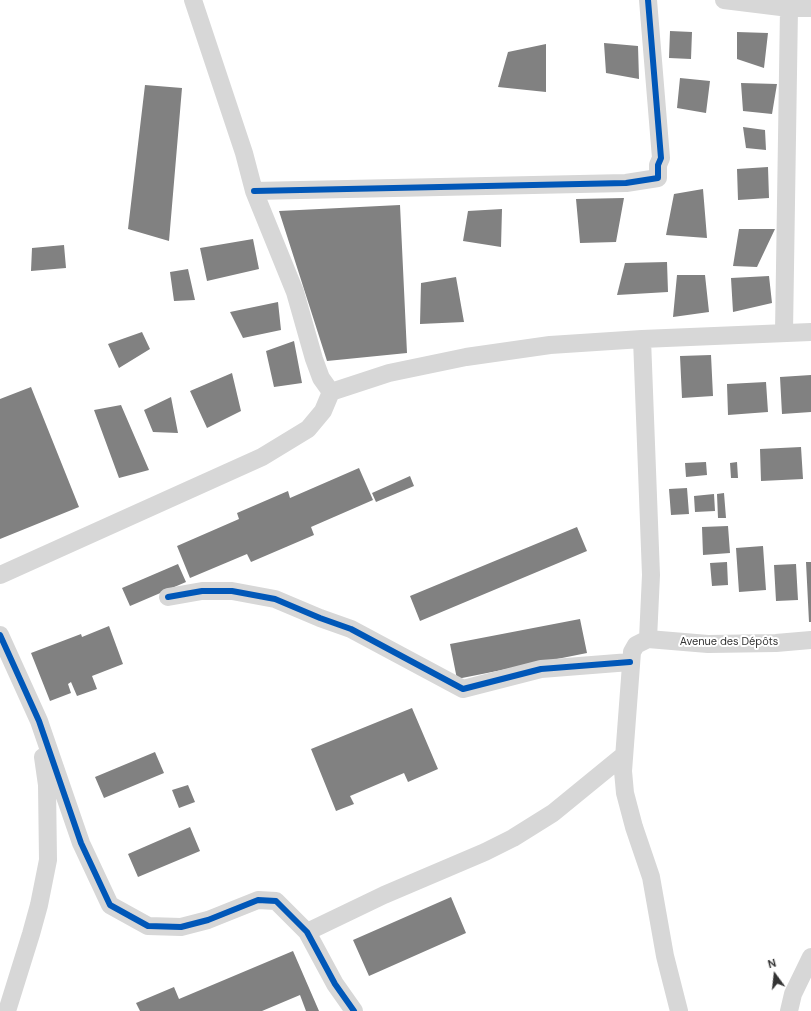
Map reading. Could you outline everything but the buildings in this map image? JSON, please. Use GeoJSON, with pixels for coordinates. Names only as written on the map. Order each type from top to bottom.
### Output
{"type":"FeatureCollection","features":[{"type":"Feature","properties":{"kind":"street"},"geometry":{"type":"LineString","coordinates":[[193,0],[244,153],[254,191],[295,292],[314,359],[321,378],[331,392]]}},
{"type":"Feature","properties":{"kind":"street"},"geometry":{"type":"LineString","coordinates":[[254,191],[626,183],[658,178],[658,165],[661,158],[648,0]]}},
{"type":"Feature","properties":{"kind":"street"},"geometry":{"type":"LineString","coordinates":[[724,0],[789,8],[811,8]]}},
{"type":"Feature","properties":{"kind":"street"},"geometry":{"type":"LineString","coordinates":[[784,332],[789,8]]}},
{"type":"Feature","properties":{"kind":"street"},"geometry":{"type":"LineString","coordinates":[[0,576],[262,457],[308,429],[323,411],[331,392],[389,373],[466,357],[550,345],[642,339],[811,332]]}},
{"type":"Feature","properties":{"kind":"street"},"geometry":{"type":"LineString","coordinates":[[642,339],[651,575],[648,639],[636,645],[632,652],[630,662],[623,771],[625,793],[634,827],[651,877],[665,956],[679,1011]]}},
{"type":"Feature","properties":{"kind":"street"},"geometry":{"type":"LineString","coordinates":[[168,597],[202,591],[232,591],[275,599],[351,629],[463,689],[541,669],[630,662]]}},
{"type":"Feature","properties":{"kind":"street"},"geometry":{"type":"LineString","coordinates":[[0,635],[39,721],[81,843],[110,905],[148,926],[181,927],[208,920],[258,900],[276,901],[307,932],[335,984],[354,1011]]}},
{"type":"Feature","properties":{"kind":"street","name":"Avenue des Dépôts"},"geometry":{"type":"LineString","coordinates":[[648,639],[708,644],[776,643],[811,640]]}},
{"type":"Feature","properties":{"kind":"street"},"geometry":{"type":"LineString","coordinates":[[6,1011],[35,920],[48,860],[47,785],[39,721]]}},
{"type":"Feature","properties":{"kind":"street"},"geometry":{"type":"LineString","coordinates":[[307,932],[384,895],[485,852],[513,838],[553,813],[624,756]]}},
{"type":"Feature","properties":{"kind":"street"},"geometry":{"type":"LineString","coordinates":[[789,1011],[794,994],[811,957]]}},
{"type":"Feature","properties":{"kind":"cycle path"},"geometry":{"type":"LineString","coordinates":[[254,191],[626,183],[658,178],[658,165],[661,158],[648,0]]}},
{"type":"Feature","properties":{"kind":"cycle path"},"geometry":{"type":"LineString","coordinates":[[168,597],[202,591],[232,591],[275,599],[351,629],[463,689],[541,669],[630,662]]}},
{"type":"Feature","properties":{"kind":"cycle path"},"geometry":{"type":"LineString","coordinates":[[0,635],[39,721],[81,843],[110,905],[148,926],[181,927],[208,920],[258,900],[276,901],[307,932],[335,984],[354,1011]]}}]}
